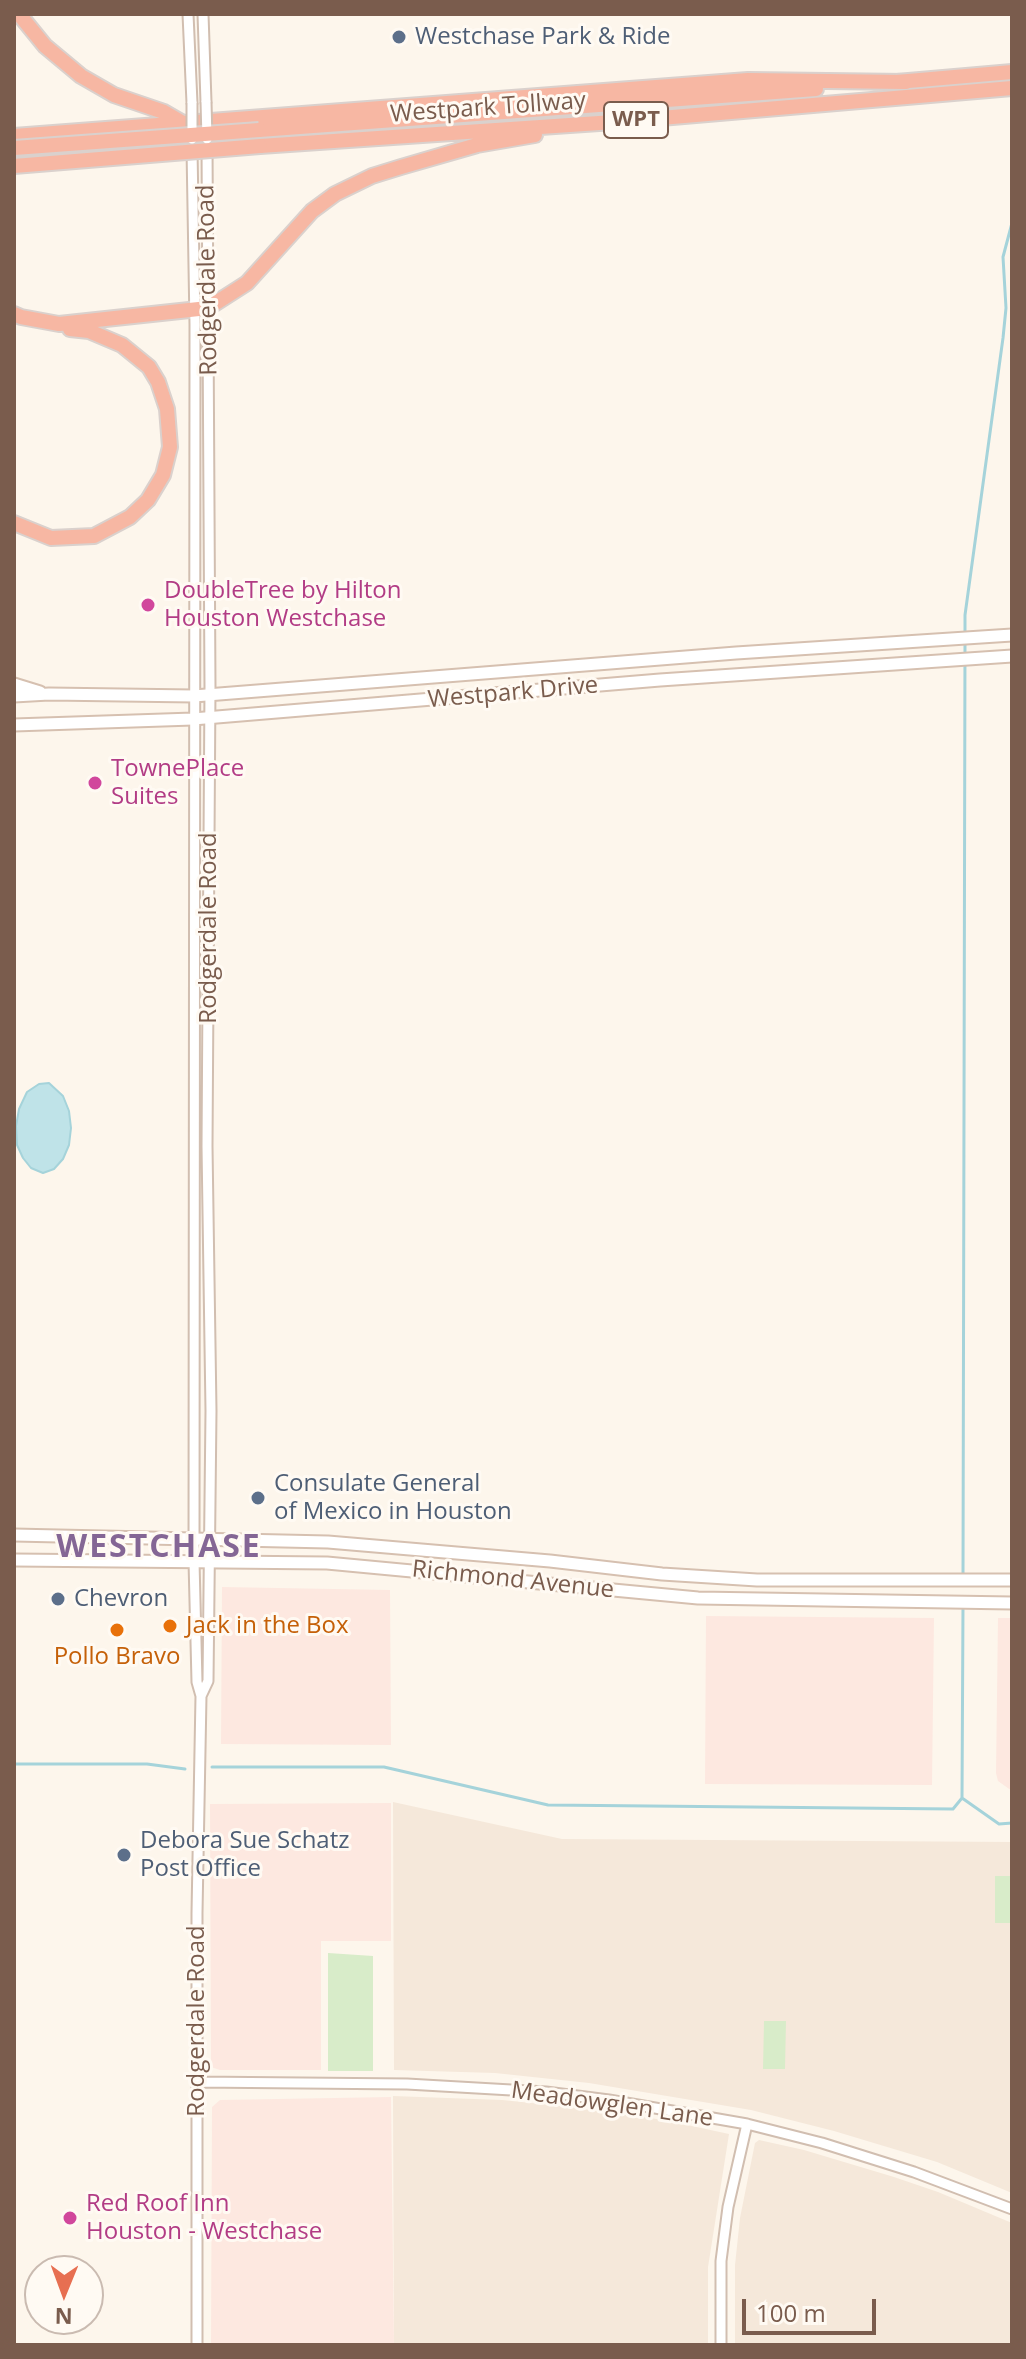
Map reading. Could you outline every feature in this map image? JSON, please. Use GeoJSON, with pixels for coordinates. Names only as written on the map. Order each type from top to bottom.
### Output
{"type":"FeatureCollection","features":[{"type":"Feature","properties":{"kind":"highway"},"geometry":{"type":"LineString","coordinates":[[19,14],[45,46],[81,76],[114,95],[164,112],[183,123]]}},
{"type":"Feature","properties":{"kind":"highway","name":"Westpark Tollway"},"geometry":{"type":"LineString","coordinates":[[14,148],[1012,72]]}},
{"type":"Feature","properties":{"kind":"highway"},"geometry":{"type":"LineString","coordinates":[[14,136],[748,80],[906,82]]}},
{"type":"Feature","properties":{"kind":"highway","name":"Westpark Tollway"},"geometry":{"type":"LineString","coordinates":[[14,166],[614,122],[1012,88]]}},
{"type":"Feature","properties":{"kind":"highway"},"geometry":{"type":"LineString","coordinates":[[14,314],[59,324],[202,309],[247,283],[312,211],[351,185],[477,145],[614,122]]}},
{"type":"Feature","properties":{"kind":"highway"},"geometry":{"type":"LineString","coordinates":[[14,523],[51,538],[94,536],[130,517],[148,500],[163,475],[170,447],[167,409],[149,367],[105,336],[66,329],[59,324]]}},
{"type":"Feature","properties":{"kind":"main road","name":"Westpark Drive"},"geometry":{"type":"LineString","coordinates":[[14,696],[194,696],[1012,635]]}},
{"type":"Feature","properties":{"kind":"main road","name":"Westpark Drive"},"geometry":{"type":"LineString","coordinates":[[14,725],[193,719],[1012,656]]}},
{"type":"Feature","properties":{"kind":"main road"},"geometry":{"type":"LineString","coordinates":[[14,684],[49,694]]}},
{"type":"Feature","properties":{"kind":"main road","name":"Richmond Avenue"},"geometry":{"type":"LineString","coordinates":[[14,1535],[328,1542],[662,1574],[757,1580],[1012,1580]]}},
{"type":"Feature","properties":{"kind":"main road"},"geometry":{"type":"LineString","coordinates":[[327,1563],[328,1542]]}},
{"type":"Feature","properties":{"kind":"main road"},"geometry":{"type":"LineString","coordinates":[[461,1574],[464,1554]]}},
{"type":"Feature","properties":{"kind":"main road","name":"Richmond Avenue"},"geometry":{"type":"LineString","coordinates":[[14,1560],[327,1563],[750,1600],[1012,1603]]}},
{"type":"Feature","properties":{"kind":"main road"},"geometry":{"type":"LineString","coordinates":[[598,1589],[600,1566]]}},
{"type":"Feature","properties":{"kind":"main road"},"geometry":{"type":"LineString","coordinates":[[750,1600],[757,1580]]}},
{"type":"Feature","properties":{"kind":"main road"},"geometry":{"type":"LineString","coordinates":[[871,1580],[871,1602]]}},
{"type":"Feature","properties":{"kind":"street","name":"Rodgerdale Road"},"geometry":{"type":"LineString","coordinates":[[197,2345],[201,1696],[197,1682],[194,1561],[193,719],[195,448],[207,139],[203,14]]}},
{"type":"Feature","properties":{"kind":"street","name":"Rodgerdale Road"},"geometry":{"type":"LineString","coordinates":[[189,19],[192,139],[210,448],[207,1146],[211,1411],[208,1681],[201,1696]]}},
{"type":"Feature","properties":{"kind":"street"},"geometry":{"type":"LineString","coordinates":[[189,19],[198,36],[199,59],[206,81]]}},
{"type":"Feature","properties":{"kind":"street"},"geometry":{"type":"LineString","coordinates":[[195,448],[210,448]]}},
{"type":"Feature","properties":{"kind":"street"},"geometry":{"type":"LineString","coordinates":[[195,885],[210,885]]}},
{"type":"Feature","properties":{"kind":"street"},"geometry":{"type":"LineString","coordinates":[[194,1010],[209,1010]]}},
{"type":"Feature","properties":{"kind":"street"},"geometry":{"type":"LineString","coordinates":[[194,1146],[207,1146]]}},
{"type":"Feature","properties":{"kind":"street"},"geometry":{"type":"LineString","coordinates":[[194,1258],[209,1258]]}},
{"type":"Feature","properties":{"kind":"street"},"geometry":{"type":"LineString","coordinates":[[194,1406],[211,1411]]}},
{"type":"Feature","properties":{"kind":"street","name":"Meadowglen Lane"},"geometry":{"type":"LineString","coordinates":[[198,2082],[380,2083],[546,2092],[609,2100],[747,2124],[855,2153],[1012,2209]]}},
{"type":"Feature","properties":{"kind":"street"},"geometry":{"type":"LineString","coordinates":[[721,2345],[721,2261],[728,2207],[747,2124]]}},
{"type":"Feature","properties":{"kind":"shaded area"},"geometry":{"type":"Polygon","coordinates":[[[222,1587],[390,1590],[391,1745],[221,1744],[222,1587]]]}},
{"type":"Feature","properties":{"kind":"shaded area"},"geometry":{"type":"Polygon","coordinates":[[[706,1616],[934,1618],[932,1785],[705,1784],[706,1616]]]}},
{"type":"Feature","properties":{"kind":"shaded area"},"geometry":{"type":"Polygon","coordinates":[[[998,1618],[1012,1618],[1012,1791],[998,1781],[996,1773],[998,1618]]]}},
{"type":"Feature","properties":{"kind":"shaded area"},"geometry":{"type":"Polygon","coordinates":[[[393,1802],[562,1839],[1012,1842],[1012,2193],[937,2162],[751,2110],[589,2083],[495,2073],[394,2070],[393,1802]]]}},
{"type":"Feature","properties":{"kind":"shaded area"},"geometry":{"type":"Polygon","coordinates":[[[391,1803],[391,1941],[321,1941],[321,2070],[220,2070],[211,2067],[210,1804],[391,1803]]]}},
{"type":"Feature","properties":{"kind":"shaded area"},"geometry":{"type":"Polygon","coordinates":[[[393,2096],[502,2100],[561,2106],[664,2120],[729,2134],[708,2267],[708,2345],[394,2345],[393,2096]]]}},
{"type":"Feature","properties":{"kind":"shaded area"},"geometry":{"type":"Polygon","coordinates":[[[391,2097],[394,2345],[211,2345],[212,2107],[220,2100],[391,2097]]]}},
{"type":"Feature","properties":{"kind":"shaded area"},"geometry":{"type":"Polygon","coordinates":[[[759,2140],[894,2177],[1012,2223],[1012,2345],[735,2345],[735,2265],[740,2218],[755,2143],[759,2140]]]}},
{"type":"Feature","properties":{"kind":"green space"},"geometry":{"type":"Polygon","coordinates":[[[995,1876],[1012,1876],[1012,1923],[995,1923],[995,1876]]]}},
{"type":"Feature","properties":{"kind":"green space"},"geometry":{"type":"Polygon","coordinates":[[[328,1953],[373,1956],[373,2071],[328,2071],[328,1953]]]}},
{"type":"Feature","properties":{"kind":"green space"},"geometry":{"type":"Polygon","coordinates":[[[764,2021],[786,2021],[785,2069],[763,2069],[764,2021]]]}},
{"type":"Feature","properties":{"kind":"water"},"geometry":{"type":"Polygon","coordinates":[[[49,1083],[63,1096],[71,1128],[63,1159],[54,1169],[43,1173],[31,1168],[23,1158],[17,1145],[16,1126],[27,1092],[39,1084],[49,1083]]]}},
{"type":"Feature","properties":{"kind":"waterway"},"geometry":{"type":"LineString","coordinates":[[965,633],[1003,338],[1006,308],[1003,257],[1012,223]]}},
{"type":"Feature","properties":{"kind":"waterway"},"geometry":{"type":"LineString","coordinates":[[963,1577],[965,641]]}},
{"type":"Feature","properties":{"kind":"waterway"},"geometry":{"type":"LineString","coordinates":[[212,1767],[384,1767],[548,1805],[953,1809],[962,1798],[963,1605]]}},
{"type":"Feature","properties":{"kind":"waterway"},"geometry":{"type":"LineString","coordinates":[[14,1764],[147,1764],[185,1769]]}},
{"type":"Feature","properties":{"kind":"waterway"},"geometry":{"type":"LineString","coordinates":[[962,1798],[999,1824],[1012,1823]]}},
{"type":"Feature","properties":{"kind":"place","name":"Westchase Park & Ride"},"geometry":{"type":"Point","coordinates":[399,37]}},
{"type":"Feature","properties":{"kind":"place","name":"DoubleTree by Hilton Houston Westchase"},"geometry":{"type":"Point","coordinates":[148,605]}},
{"type":"Feature","properties":{"kind":"place","name":"TownePlace Suites"},"geometry":{"type":"Point","coordinates":[95,783]}},
{"type":"Feature","properties":{"kind":"place","name":"Consulate General of Mexico in Houston"},"geometry":{"type":"Point","coordinates":[258,1498]}},
{"type":"Feature","properties":{"kind":"place","name":"Chevron"},"geometry":{"type":"Point","coordinates":[58,1599]}},
{"type":"Feature","properties":{"kind":"place","name":"Jack in the Box"},"geometry":{"type":"Point","coordinates":[170,1626]}},
{"type":"Feature","properties":{"kind":"place","name":"Pollo Bravo"},"geometry":{"type":"Point","coordinates":[117,1630]}},
{"type":"Feature","properties":{"kind":"place","name":"Debora Sue Schatz Post Office"},"geometry":{"type":"Point","coordinates":[124,1855]}},
{"type":"Feature","properties":{"kind":"place","name":"Red Roof Inn Houston - Westchase"},"geometry":{"type":"Point","coordinates":[70,2218]}},
{"type":"Feature","properties":{"kind":"district","name":"WESTCHASE"},"geometry":{"type":"Point","coordinates":[159,1548]}}]}
